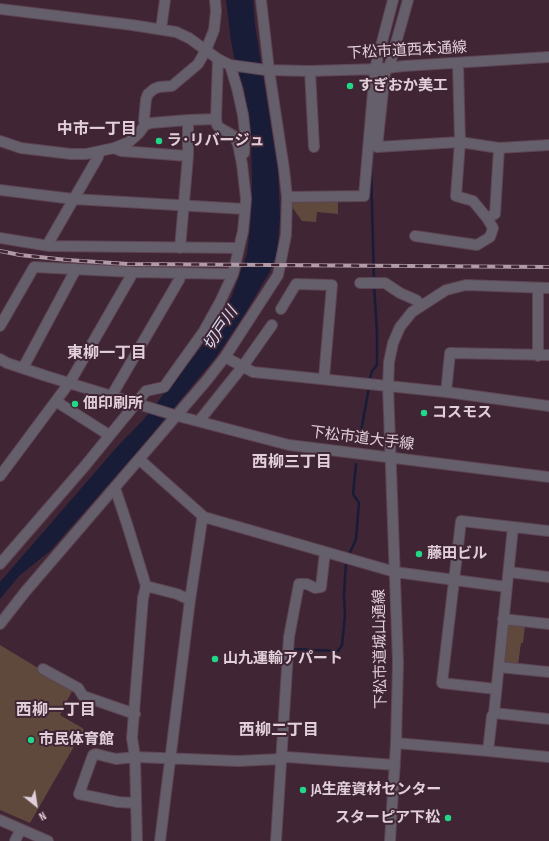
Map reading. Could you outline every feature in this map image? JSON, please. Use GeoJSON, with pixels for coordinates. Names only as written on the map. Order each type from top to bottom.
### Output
{"type":"FeatureCollection","features":[{"type":"Feature","properties":{"kind":"street"},"geometry":{"type":"LineString","coordinates":[[161,29],[165,0]]}},
{"type":"Feature","properties":{"kind":"street"},"geometry":{"type":"LineString","coordinates":[[145,125],[146,99],[148,94],[154,89],[160,87],[172,86],[198,64],[206,50],[214,30],[216,11],[215,0]]}},
{"type":"Feature","properties":{"kind":"street"},"geometry":{"type":"LineString","coordinates":[[0,624],[25,592],[140,460],[225,357],[278,275],[286,235],[287,197],[268,70],[261,0]]}},
{"type":"Feature","properties":{"kind":"street"},"geometry":{"type":"LineString","coordinates":[[287,197],[364,196],[381,69],[393,0]]}},
{"type":"Feature","properties":{"kind":"street"},"geometry":{"type":"LineString","coordinates":[[381,69],[408,0]]}},
{"type":"Feature","properties":{"kind":"street"},"geometry":{"type":"LineString","coordinates":[[0,9],[176,32],[189,38],[218,59],[233,66],[243,115],[245,134],[242,164]]}},
{"type":"Feature","properties":{"kind":"street","name":"下松市道西本通線"},"geometry":{"type":"LineString","coordinates":[[233,66],[268,70],[310,71],[381,69],[549,57]]}},
{"type":"Feature","properties":{"kind":"street"},"geometry":{"type":"LineString","coordinates":[[0,564],[84,467],[109,435],[137,404],[146,391],[164,387],[204,331],[233,274],[239,248],[246,199],[238,144],[234,136],[217,125],[218,59]]}},
{"type":"Feature","properties":{"kind":"street"},"geometry":{"type":"LineString","coordinates":[[415,236],[477,245],[490,237],[493,228],[473,201],[456,196],[460,142],[458,63]]}},
{"type":"Feature","properties":{"kind":"street"},"geometry":{"type":"LineString","coordinates":[[381,69],[385,72],[377,147],[460,142],[499,148],[549,145]]}},
{"type":"Feature","properties":{"kind":"street"},"geometry":{"type":"LineString","coordinates":[[310,71],[314,147]]}},
{"type":"Feature","properties":{"kind":"street"},"geometry":{"type":"LineString","coordinates":[[0,142],[21,148],[70,154],[86,154],[114,148],[129,142],[145,125],[151,123],[216,119]]}},
{"type":"Feature","properties":{"kind":"street"},"geometry":{"type":"LineString","coordinates":[[180,248],[188,156],[188,120]]}},
{"type":"Feature","properties":{"kind":"street"},"geometry":{"type":"LineString","coordinates":[[114,148],[121,151],[188,156]]}},
{"type":"Feature","properties":{"kind":"street"},"geometry":{"type":"LineString","coordinates":[[487,218],[495,214],[499,148]]}},
{"type":"Feature","properties":{"kind":"street"},"geometry":{"type":"LineString","coordinates":[[49,246],[49,242],[98,157],[99,152]]}},
{"type":"Feature","properties":{"kind":"street"},"geometry":{"type":"LineString","coordinates":[[0,190],[73,199],[245,209]]}},
{"type":"Feature","properties":{"kind":"street"},"geometry":{"type":"LineString","coordinates":[[0,238],[49,246],[239,248]]}},
{"type":"Feature","properties":{"kind":"street"},"geometry":{"type":"LineString","coordinates":[[0,326],[34,267],[181,274],[233,274]]}},
{"type":"Feature","properties":{"kind":"street"},"geometry":{"type":"LineString","coordinates":[[23,368],[76,269]]}},
{"type":"Feature","properties":{"kind":"street"},"geometry":{"type":"LineString","coordinates":[[1,472],[70,382],[132,272]]}},
{"type":"Feature","properties":{"kind":"street"},"geometry":{"type":"LineString","coordinates":[[112,395],[179,280],[181,274]]}},
{"type":"Feature","properties":{"kind":"street"},"geometry":{"type":"LineString","coordinates":[[360,283],[385,283],[400,293],[416,300],[421,305]]}},
{"type":"Feature","properties":{"kind":"street"},"geometry":{"type":"LineString","coordinates":[[281,309],[296,284],[332,285],[324,378]]}},
{"type":"Feature","properties":{"kind":"street","name":"下松市道城山通線"},"geometry":{"type":"LineString","coordinates":[[390,841],[396,744],[398,662],[388,386],[389,362],[393,343],[400,327],[412,312],[446,290],[466,285],[549,288]]}},
{"type":"Feature","properties":{"kind":"street"},"geometry":{"type":"LineString","coordinates":[[538,288],[538,356]]}},
{"type":"Feature","properties":{"kind":"street"},"geometry":{"type":"LineString","coordinates":[[199,421],[243,366],[272,325]]}},
{"type":"Feature","properties":{"kind":"street"},"geometry":{"type":"LineString","coordinates":[[446,392],[450,353],[538,356],[549,355]]}},
{"type":"Feature","properties":{"kind":"street"},"geometry":{"type":"LineString","coordinates":[[225,357],[253,372],[324,378],[446,392],[549,406]]}},
{"type":"Feature","properties":{"kind":"street"},"geometry":{"type":"LineString","coordinates":[[0,359],[23,368],[137,404]]}},
{"type":"Feature","properties":{"kind":"street"},"geometry":{"type":"LineString","coordinates":[[56,402],[109,435]]}},
{"type":"Feature","properties":{"kind":"street","name":"下松市道大手線"},"geometry":{"type":"LineString","coordinates":[[137,404],[289,445],[348,454],[390,457],[549,477]]}},
{"type":"Feature","properties":{"kind":"street"},"geometry":{"type":"LineString","coordinates":[[140,460],[204,517],[395,572],[507,587]]}},
{"type":"Feature","properties":{"kind":"street"},"geometry":{"type":"LineString","coordinates":[[115,488],[146,586],[143,598],[132,738],[135,757],[137,841]]}},
{"type":"Feature","properties":{"kind":"street"},"geometry":{"type":"LineString","coordinates":[[160,841],[190,600],[202,520],[204,517]]}},
{"type":"Feature","properties":{"kind":"street"},"geometry":{"type":"LineString","coordinates":[[496,689],[442,683],[461,521],[549,531]]}},
{"type":"Feature","properties":{"kind":"street"},"geometry":{"type":"LineString","coordinates":[[488,750],[492,716],[494,712],[514,527]]}},
{"type":"Feature","properties":{"kind":"street"},"geometry":{"type":"LineString","coordinates":[[276,841],[289,637],[299,584],[307,584],[315,588],[321,588],[325,552]]}},
{"type":"Feature","properties":{"kind":"street"},"geometry":{"type":"LineString","coordinates":[[509,572],[549,577]]}},
{"type":"Feature","properties":{"kind":"street"},"geometry":{"type":"LineString","coordinates":[[146,586],[177,594],[190,600]]}},
{"type":"Feature","properties":{"kind":"street"},"geometry":{"type":"LineString","coordinates":[[504,619],[549,624]]}},
{"type":"Feature","properties":{"kind":"street"},"geometry":{"type":"LineString","coordinates":[[499,667],[549,672]]}},
{"type":"Feature","properties":{"kind":"street"},"geometry":{"type":"LineString","coordinates":[[43,669],[78,688],[83,696],[135,714]]}},
{"type":"Feature","properties":{"kind":"street"},"geometry":{"type":"LineString","coordinates":[[494,712],[549,719]]}},
{"type":"Feature","properties":{"kind":"street"},"geometry":{"type":"LineString","coordinates":[[396,744],[488,750],[549,757]]}},
{"type":"Feature","properties":{"kind":"street"},"geometry":{"type":"LineString","coordinates":[[136,803],[118,802],[79,794],[93,755],[96,754],[116,758],[135,757],[238,760],[281,759],[287,757],[395,765]]}},
{"type":"Feature","properties":{"kind":"street"},"geometry":{"type":"LineString","coordinates":[[0,820],[48,841]]}},
{"type":"Feature","properties":{"kind":"street"},"geometry":{"type":"LineString","coordinates":[[15,841],[21,829]]}},
{"type":"Feature","properties":{"kind":"shaded area"},"geometry":{"type":"Polygon","coordinates":[[[295,200],[338,200],[338,214],[317,212],[316,222],[302,221],[290,204],[295,200]]]}},
{"type":"Feature","properties":{"kind":"shaded area"},"geometry":{"type":"Polygon","coordinates":[[[506,623],[525,625],[518,665],[503,664],[506,623]]]}},
{"type":"Feature","properties":{"kind":"shaded area"},"geometry":{"type":"Polygon","coordinates":[[[0,645],[73,689],[60,715],[84,729],[30,823],[0,810],[0,645]]]}},
{"type":"Feature","properties":{"kind":"water","name":"切戸川"},"geometry":{"type":"Polygon","coordinates":[[[226,0],[253,0],[255,25],[278,171],[280,217],[277,254],[269,273],[244,315],[216,357],[143,445],[50,551],[19,576],[0,599],[0,582],[117,447],[144,419],[203,345],[232,296],[247,254],[251,218],[252,180],[251,135],[244,89],[237,72],[231,41],[226,0]]]}},
{"type":"Feature","properties":{"kind":"waterway"},"geometry":{"type":"LineString","coordinates":[[371,169],[374,280]]}},
{"type":"Feature","properties":{"kind":"waterway"},"geometry":{"type":"LineString","coordinates":[[369,382],[372,371],[377,365],[377,332],[374,285]]}},
{"type":"Feature","properties":{"kind":"waterway"},"geometry":{"type":"LineString","coordinates":[[359,443],[369,387]]}},
{"type":"Feature","properties":{"kind":"waterway"},"geometry":{"type":"LineString","coordinates":[[348,557],[356,539],[359,503],[353,494],[356,464]]}},
{"type":"Feature","properties":{"kind":"waterway"},"geometry":{"type":"LineString","coordinates":[[291,649],[338,651],[342,645],[345,616],[344,595],[346,562]]}},
{"type":"Feature","properties":{"kind":"railway"},"geometry":{"type":"LineString","coordinates":[[0,251],[20,255],[67,260],[128,264],[549,267]]}},
{"type":"Feature","properties":{"kind":"place","name":"すぎおか美工"},"geometry":{"type":"Point","coordinates":[350,86]}},
{"type":"Feature","properties":{"kind":"place","name":"ラ･リバージュ"},"geometry":{"type":"Point","coordinates":[159,141]}},
{"type":"Feature","properties":{"kind":"place","name":"佃印刷所"},"geometry":{"type":"Point","coordinates":[75,404]}},
{"type":"Feature","properties":{"kind":"place","name":"コスモス"},"geometry":{"type":"Point","coordinates":[424,413]}},
{"type":"Feature","properties":{"kind":"place","name":"藤田ビル"},"geometry":{"type":"Point","coordinates":[419,554]}},
{"type":"Feature","properties":{"kind":"place","name":"山九運輸アパート"},"geometry":{"type":"Point","coordinates":[215,659]}},
{"type":"Feature","properties":{"kind":"place","name":"市民体育館"},"geometry":{"type":"Point","coordinates":[31,740]}},
{"type":"Feature","properties":{"kind":"place","name":"JA生産資材センター"},"geometry":{"type":"Point","coordinates":[303,790]}},
{"type":"Feature","properties":{"kind":"place","name":"スターピア下松"},"geometry":{"type":"Point","coordinates":[448,818]}},
{"type":"Feature","properties":{"kind":"district","name":"中市一丁目"},"geometry":{"type":"Point","coordinates":[97,130]}},
{"type":"Feature","properties":{"kind":"district","name":"東柳一丁目"},"geometry":{"type":"Point","coordinates":[107,354]}},
{"type":"Feature","properties":{"kind":"district","name":"西柳三丁目"},"geometry":{"type":"Point","coordinates":[292,463]}},
{"type":"Feature","properties":{"kind":"district","name":"西柳一丁目"},"geometry":{"type":"Point","coordinates":[56,711]}},
{"type":"Feature","properties":{"kind":"district","name":"西柳二丁目"},"geometry":{"type":"Point","coordinates":[279,731]}}]}
